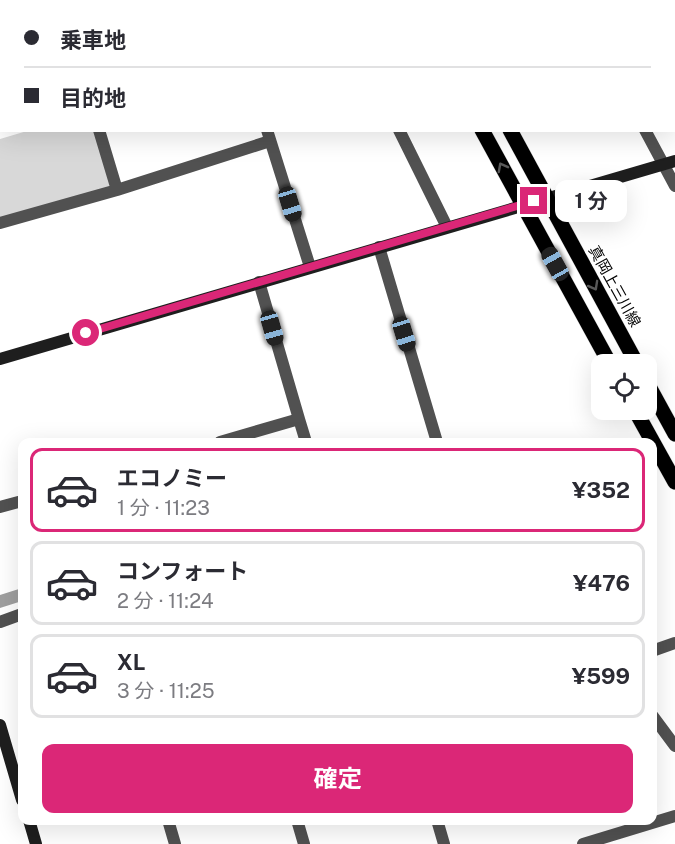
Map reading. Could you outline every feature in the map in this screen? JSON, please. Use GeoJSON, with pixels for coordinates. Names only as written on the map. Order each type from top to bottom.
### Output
{"type":"FeatureCollection","features":[{"type":"Feature","properties":{"kind":"main road"},"geometry":{"type":"LineString","coordinates":[[483,132],[604,354]]}},
{"type":"Feature","properties":{"kind":"main road","name":"真岡上三川線"},"geometry":{"type":"LineString","coordinates":[[511,132],[632,354]]}},
{"type":"Feature","properties":{"kind":"main road"},"geometry":{"type":"LineString","coordinates":[[657,401],[675,434]]}},
{"type":"Feature","properties":{"kind":"main road"},"geometry":{"type":"LineString","coordinates":[[640,420],[650,438]]}},
{"type":"Feature","properties":{"kind":"main road"},"geometry":{"type":"LineString","coordinates":[[657,450],[675,482]]}},
{"type":"Feature","properties":{"kind":"street"},"geometry":{"type":"LineString","coordinates":[[100,132],[117,190]]}},
{"type":"Feature","properties":{"kind":"street"},"geometry":{"type":"LineString","coordinates":[[400,132],[447,227]]}},
{"type":"Feature","properties":{"kind":"street"},"geometry":{"type":"LineString","coordinates":[[646,132],[669,163],[675,186]]}},
{"type":"Feature","properties":{"kind":"street"},"geometry":{"type":"LineString","coordinates":[[0,223],[117,190],[269,136],[310,267]]}},
{"type":"Feature","properties":{"kind":"street"},"geometry":{"type":"LineString","coordinates":[[0,359],[522,204],[669,163]]}},
{"type":"Feature","properties":{"kind":"street"},"geometry":{"type":"LineString","coordinates":[[379,247],[436,438]]}},
{"type":"Feature","properties":{"kind":"street"},"geometry":{"type":"LineString","coordinates":[[259,282],[305,438]]}},
{"type":"Feature","properties":{"kind":"street"},"geometry":{"type":"LineString","coordinates":[[234,438],[298,419]]}},
{"type":"Feature","properties":{"kind":"street"},"geometry":{"type":"LineString","coordinates":[[0,507],[18,502]]}},
{"type":"Feature","properties":{"kind":"street"},"geometry":{"type":"LineString","coordinates":[[0,622],[18,615]]}},
{"type":"Feature","properties":{"kind":"street"},"geometry":{"type":"LineString","coordinates":[[657,649],[675,643]]}},
{"type":"Feature","properties":{"kind":"street"},"geometry":{"type":"LineString","coordinates":[[657,722],[675,746]]}},
{"type":"Feature","properties":{"kind":"street"},"geometry":{"type":"LineString","coordinates":[[0,725],[18,786]]}},
{"type":"Feature","properties":{"kind":"street"},"geometry":{"type":"LineString","coordinates":[[657,821],[675,816]]}},
{"type":"Feature","properties":{"kind":"street"},"geometry":{"type":"LineString","coordinates":[[30,825],[36,844]]}},
{"type":"Feature","properties":{"kind":"street"},"geometry":{"type":"LineString","coordinates":[[169,825],[174,844]]}},
{"type":"Feature","properties":{"kind":"street"},"geometry":{"type":"LineString","coordinates":[[298,825],[304,844]]}},
{"type":"Feature","properties":{"kind":"street"},"geometry":{"type":"LineString","coordinates":[[438,825],[444,844]]}},
{"type":"Feature","properties":{"kind":"street"},"geometry":{"type":"LineString","coordinates":[[583,844],[645,825]]}},
{"type":"Feature","properties":{"kind":"shaded area"},"geometry":{"type":"Polygon","coordinates":[[[24,132],[99,132],[117,190],[0,223],[0,139],[24,132]]]}},
{"type":"Feature","properties":{"kind":"shaded area"},"geometry":{"type":"Polygon","coordinates":[[[18,589],[18,602],[0,608],[0,595],[18,589]]]}},
{"type":"Feature","properties":{"kind":"route"},"geometry":{"type":"LineString","coordinates":[[86,333],[534,201]]}}]}
